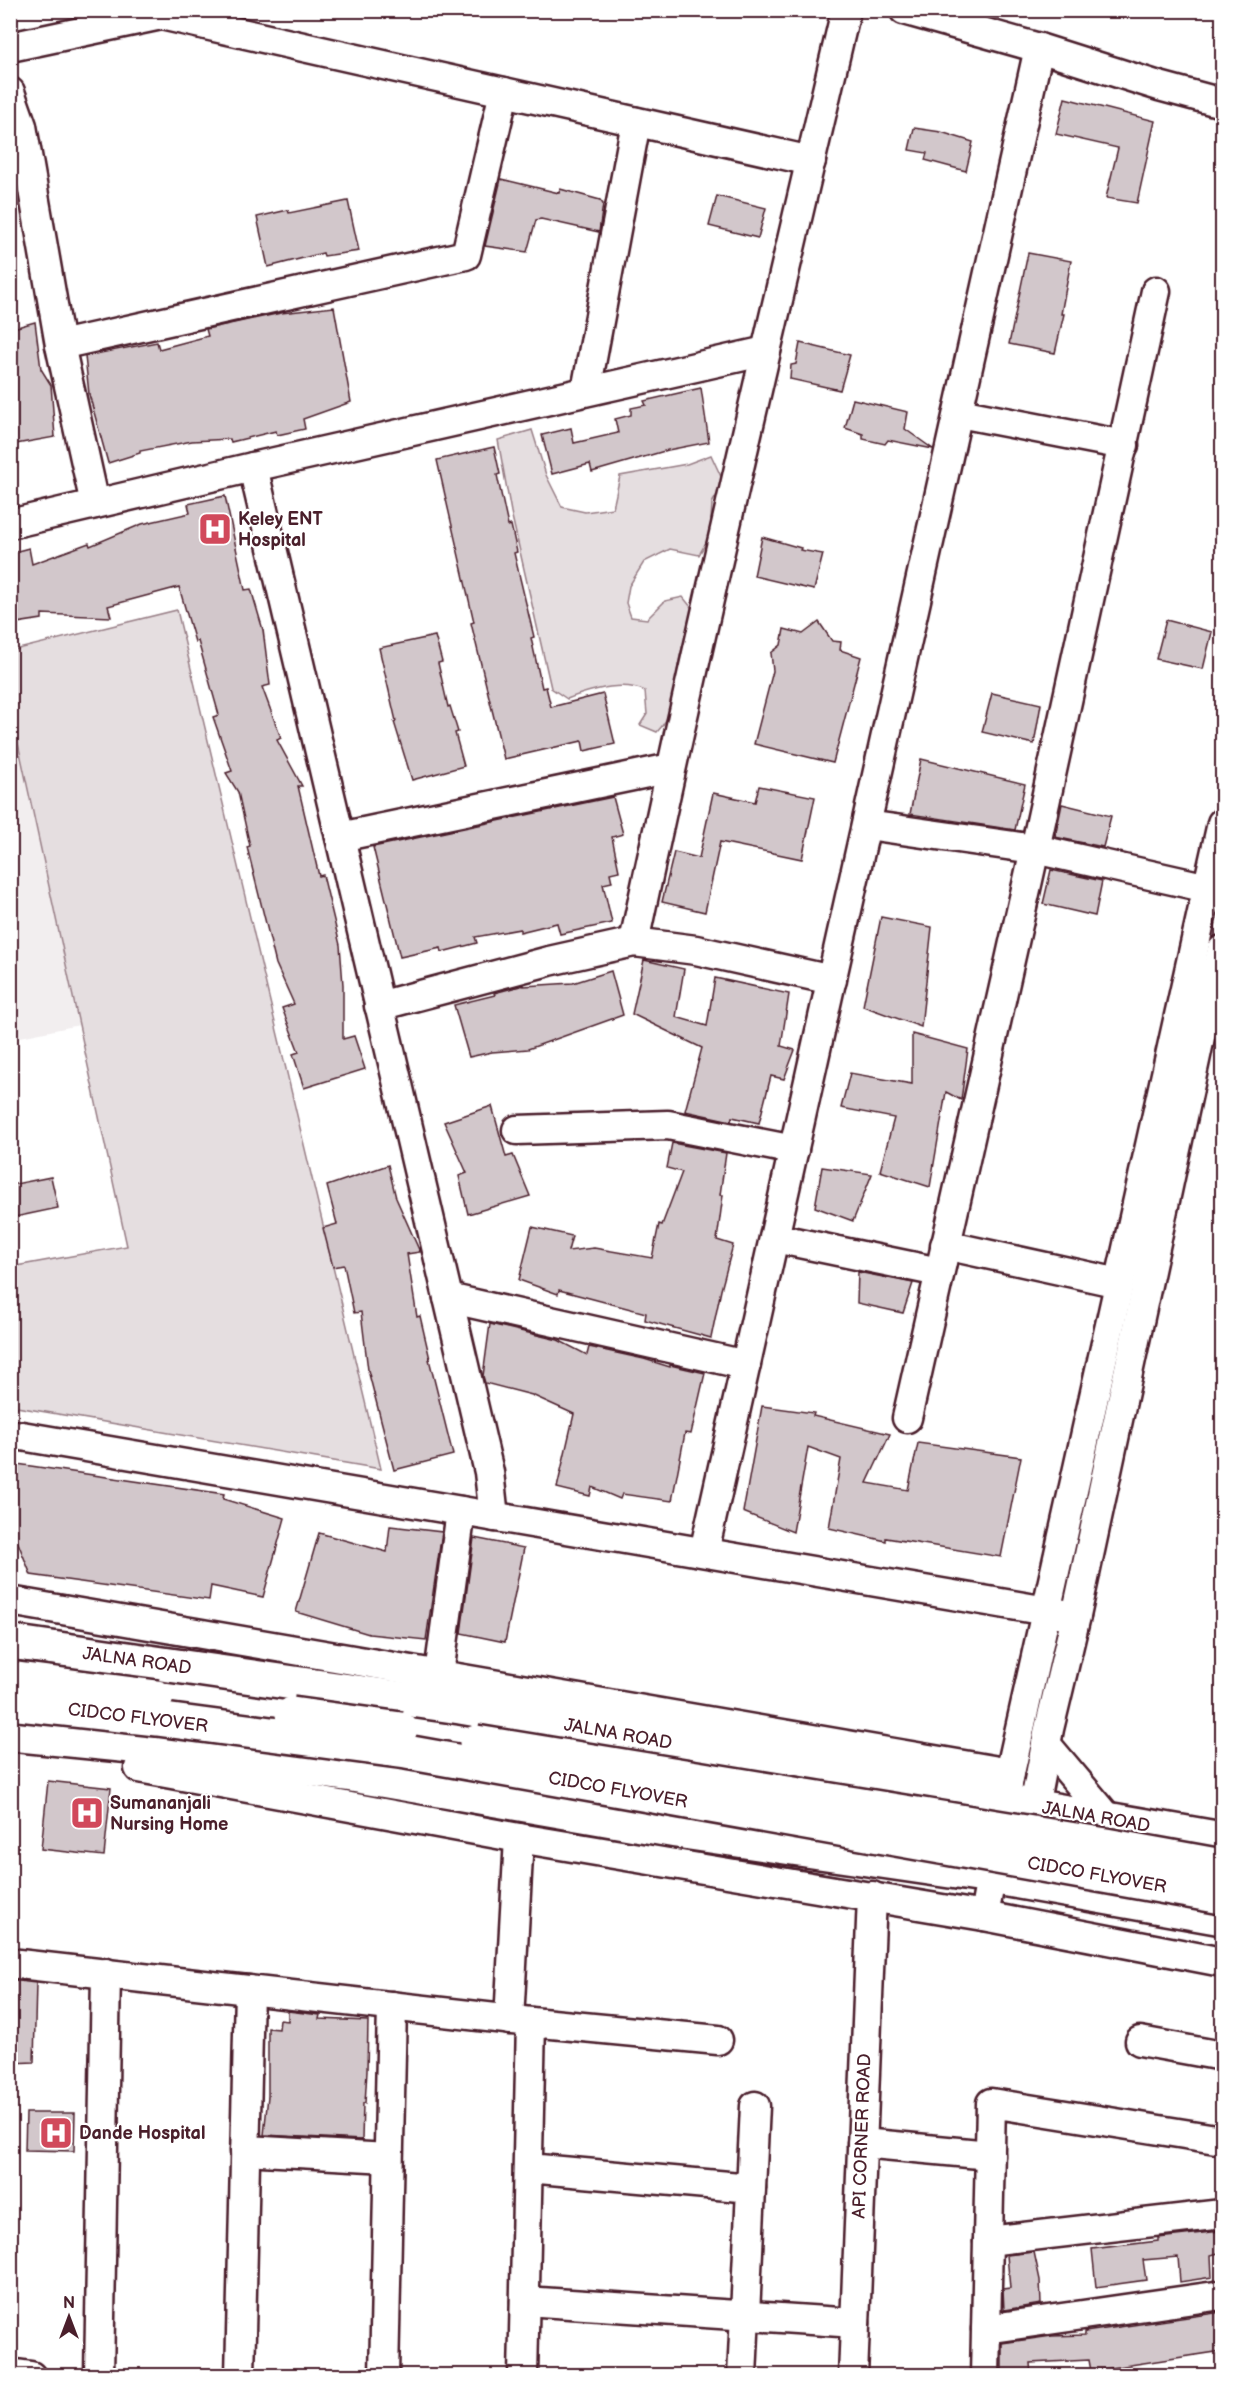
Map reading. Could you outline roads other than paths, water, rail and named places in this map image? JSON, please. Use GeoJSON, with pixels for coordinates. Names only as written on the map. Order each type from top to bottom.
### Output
{"type":"FeatureCollection","features":[{"type":"Feature","properties":{"kind":"main road","name":"JALNA ROAD"},"geometry":{"type":"LineString","coordinates":[[10,1642],[460,1707],[1016,1793],[1109,1819],[1222,1839]]}},
{"type":"Feature","properties":{"kind":"main road","name":"CIDCO FLYOVER"},"geometry":{"type":"LineString","coordinates":[[10,1678],[355,1722],[1222,1866]]}},
{"type":"Feature","properties":{"kind":"main road","name":"CIDCO FLYOVER"},"geometry":{"type":"LineString","coordinates":[[10,1703],[157,1719],[406,1752],[1222,1897]]}},
{"type":"Feature","properties":{"kind":"main road"},"geometry":{"type":"LineString","coordinates":[[10,1734],[162,1749],[352,1775],[676,1831],[1005,1879],[1222,1918]]}},
{"type":"Feature","properties":{"kind":"street"},"geometry":{"type":"LineString","coordinates":[[634,942],[671,768],[846,10]]}},
{"type":"Feature","properties":{"kind":"street"},"geometry":{"type":"LineString","coordinates":[[904,10],[1222,103]]}},
{"type":"Feature","properties":{"kind":"street"},"geometry":{"type":"LineString","coordinates":[[10,47],[161,15],[811,161]]}},
{"type":"Feature","properties":{"kind":"street"},"geometry":{"type":"LineString","coordinates":[[704,1552],[1039,48]]}},
{"type":"Feature","properties":{"kind":"street"},"geometry":{"type":"LineString","coordinates":[[10,92],[22,126],[60,345],[95,504]]}},
{"type":"Feature","properties":{"kind":"street"},"geometry":{"type":"LineString","coordinates":[[60,345],[466,255],[504,92]]}},
{"type":"Feature","properties":{"kind":"street"},"geometry":{"type":"LineString","coordinates":[[586,392],[636,122]]}},
{"type":"Feature","properties":{"kind":"street"},"geometry":{"type":"LineString","coordinates":[[907,1418],[1035,849],[1156,291]]}},
{"type":"Feature","properties":{"kind":"street"},"geometry":{"type":"LineString","coordinates":[[10,524],[253,466],[766,351]]}},
{"type":"Feature","properties":{"kind":"street"},"geometry":{"type":"LineString","coordinates":[[959,413],[1124,445]]}},
{"type":"Feature","properties":{"kind":"street"},"geometry":{"type":"LineString","coordinates":[[253,466],[489,1472],[494,1517]]}},
{"type":"Feature","properties":{"kind":"street"},"geometry":{"type":"LineString","coordinates":[[340,837],[671,768]]}},
{"type":"Feature","properties":{"kind":"street"},"geometry":{"type":"LineString","coordinates":[[984,1916],[1005,1879],[1016,1793],[1046,1611],[1222,823]]}},
{"type":"Feature","properties":{"kind":"street"},"geometry":{"type":"LineString","coordinates":[[867,825],[1035,849],[1208,888]]}},
{"type":"Feature","properties":{"kind":"street"},"geometry":{"type":"LineString","coordinates":[[379,1006],[549,961],[634,942],[696,950],[832,980]]}},
{"type":"Feature","properties":{"kind":"street"},"geometry":{"type":"LineString","coordinates":[[1016,1793],[1046,1744],[1076,1616],[1198,1048],[1222,950]]}},
{"type":"Feature","properties":{"kind":"street"},"geometry":{"type":"LineString","coordinates":[[517,1130],[668,1125],[794,1150]]}},
{"type":"Feature","properties":{"kind":"street"},"geometry":{"type":"LineString","coordinates":[[775,1238],[942,1258],[1119,1283]]}},
{"type":"Feature","properties":{"kind":"street"},"geometry":{"type":"LineString","coordinates":[[448,1298],[746,1365]]}},
{"type":"Feature","properties":{"kind":"street"},"geometry":{"type":"LineString","coordinates":[[10,1434],[1076,1616]]}},
{"type":"Feature","properties":{"kind":"street"},"geometry":{"type":"LineString","coordinates":[[439,1674],[461,1511]]}},
{"type":"Feature","properties":{"kind":"street"},"geometry":{"type":"LineString","coordinates":[[10,1601],[439,1674],[1016,1793]]}},
{"type":"Feature","properties":{"kind":"street"},"geometry":{"type":"LineString","coordinates":[[1046,1744],[1109,1819]]}},
{"type":"Feature","properties":{"kind":"street"},"geometry":{"type":"LineString","coordinates":[[139,1768],[519,1838],[984,1916],[1222,1962]]}},
{"type":"Feature","properties":{"kind":"street"},"geometry":{"type":"LineString","coordinates":[[519,1838],[520,2021],[528,2168],[523,2376]]}},
{"type":"Feature","properties":{"kind":"street","name":"API CORNER ROAD"},"geometry":{"type":"LineString","coordinates":[[853,2376],[872,1896]]}},
{"type":"Feature","properties":{"kind":"street"},"geometry":{"type":"LineString","coordinates":[[10,1963],[520,2021],[718,2040]]}},
{"type":"Feature","properties":{"kind":"street"},"geometry":{"type":"LineString","coordinates":[[99,2376],[106,1973]]}},
{"type":"Feature","properties":{"kind":"street"},"geometry":{"type":"LineString","coordinates":[[240,2376],[249,1990]]}},
{"type":"Feature","properties":{"kind":"street"},"geometry":{"type":"LineString","coordinates":[[384,2376],[392,2006]]}},
{"type":"Feature","properties":{"kind":"street"},"geometry":{"type":"LineString","coordinates":[[1140,2041],[1222,2056]]}},
{"type":"Feature","properties":{"kind":"street"},"geometry":{"type":"LineString","coordinates":[[985,2376],[991,2103],[1222,2140]]}},
{"type":"Feature","properties":{"kind":"street"},"geometry":{"type":"LineString","coordinates":[[742,2376],[755,2106]]}},
{"type":"Feature","properties":{"kind":"street"},"geometry":{"type":"LineString","coordinates":[[862,2143],[990,2155]]}},
{"type":"Feature","properties":{"kind":"street"},"geometry":{"type":"LineString","coordinates":[[245,2150],[388,2158]]}},
{"type":"Feature","properties":{"kind":"street"},"geometry":{"type":"LineString","coordinates":[[528,2168],[751,2188]]}},
{"type":"Feature","properties":{"kind":"street"},"geometry":{"type":"LineString","coordinates":[[988,2241],[1222,2214]]}},
{"type":"Feature","properties":{"kind":"street"},"geometry":{"type":"LineString","coordinates":[[986,2330],[1222,2295]]}},
{"type":"Feature","properties":{"kind":"street"},"geometry":{"type":"LineString","coordinates":[[525,2301],[855,2323]]}},
{"type":"Feature","properties":{"kind":"street"},"geometry":{"type":"LineString","coordinates":[[10,2373],[31,2376]]}},
{"type":"Feature","properties":{"kind":"place","name":"Keley ENT Hospital"},"geometry":{"type":"Point","coordinates":[215,529]}},
{"type":"Feature","properties":{"kind":"place","name":"Sumananjali Nursing Home"},"geometry":{"type":"Point","coordinates":[87,1813]}},
{"type":"Feature","properties":{"kind":"place","name":"Dande Hospital"},"geometry":{"type":"Point","coordinates":[56,2133]}}]}
